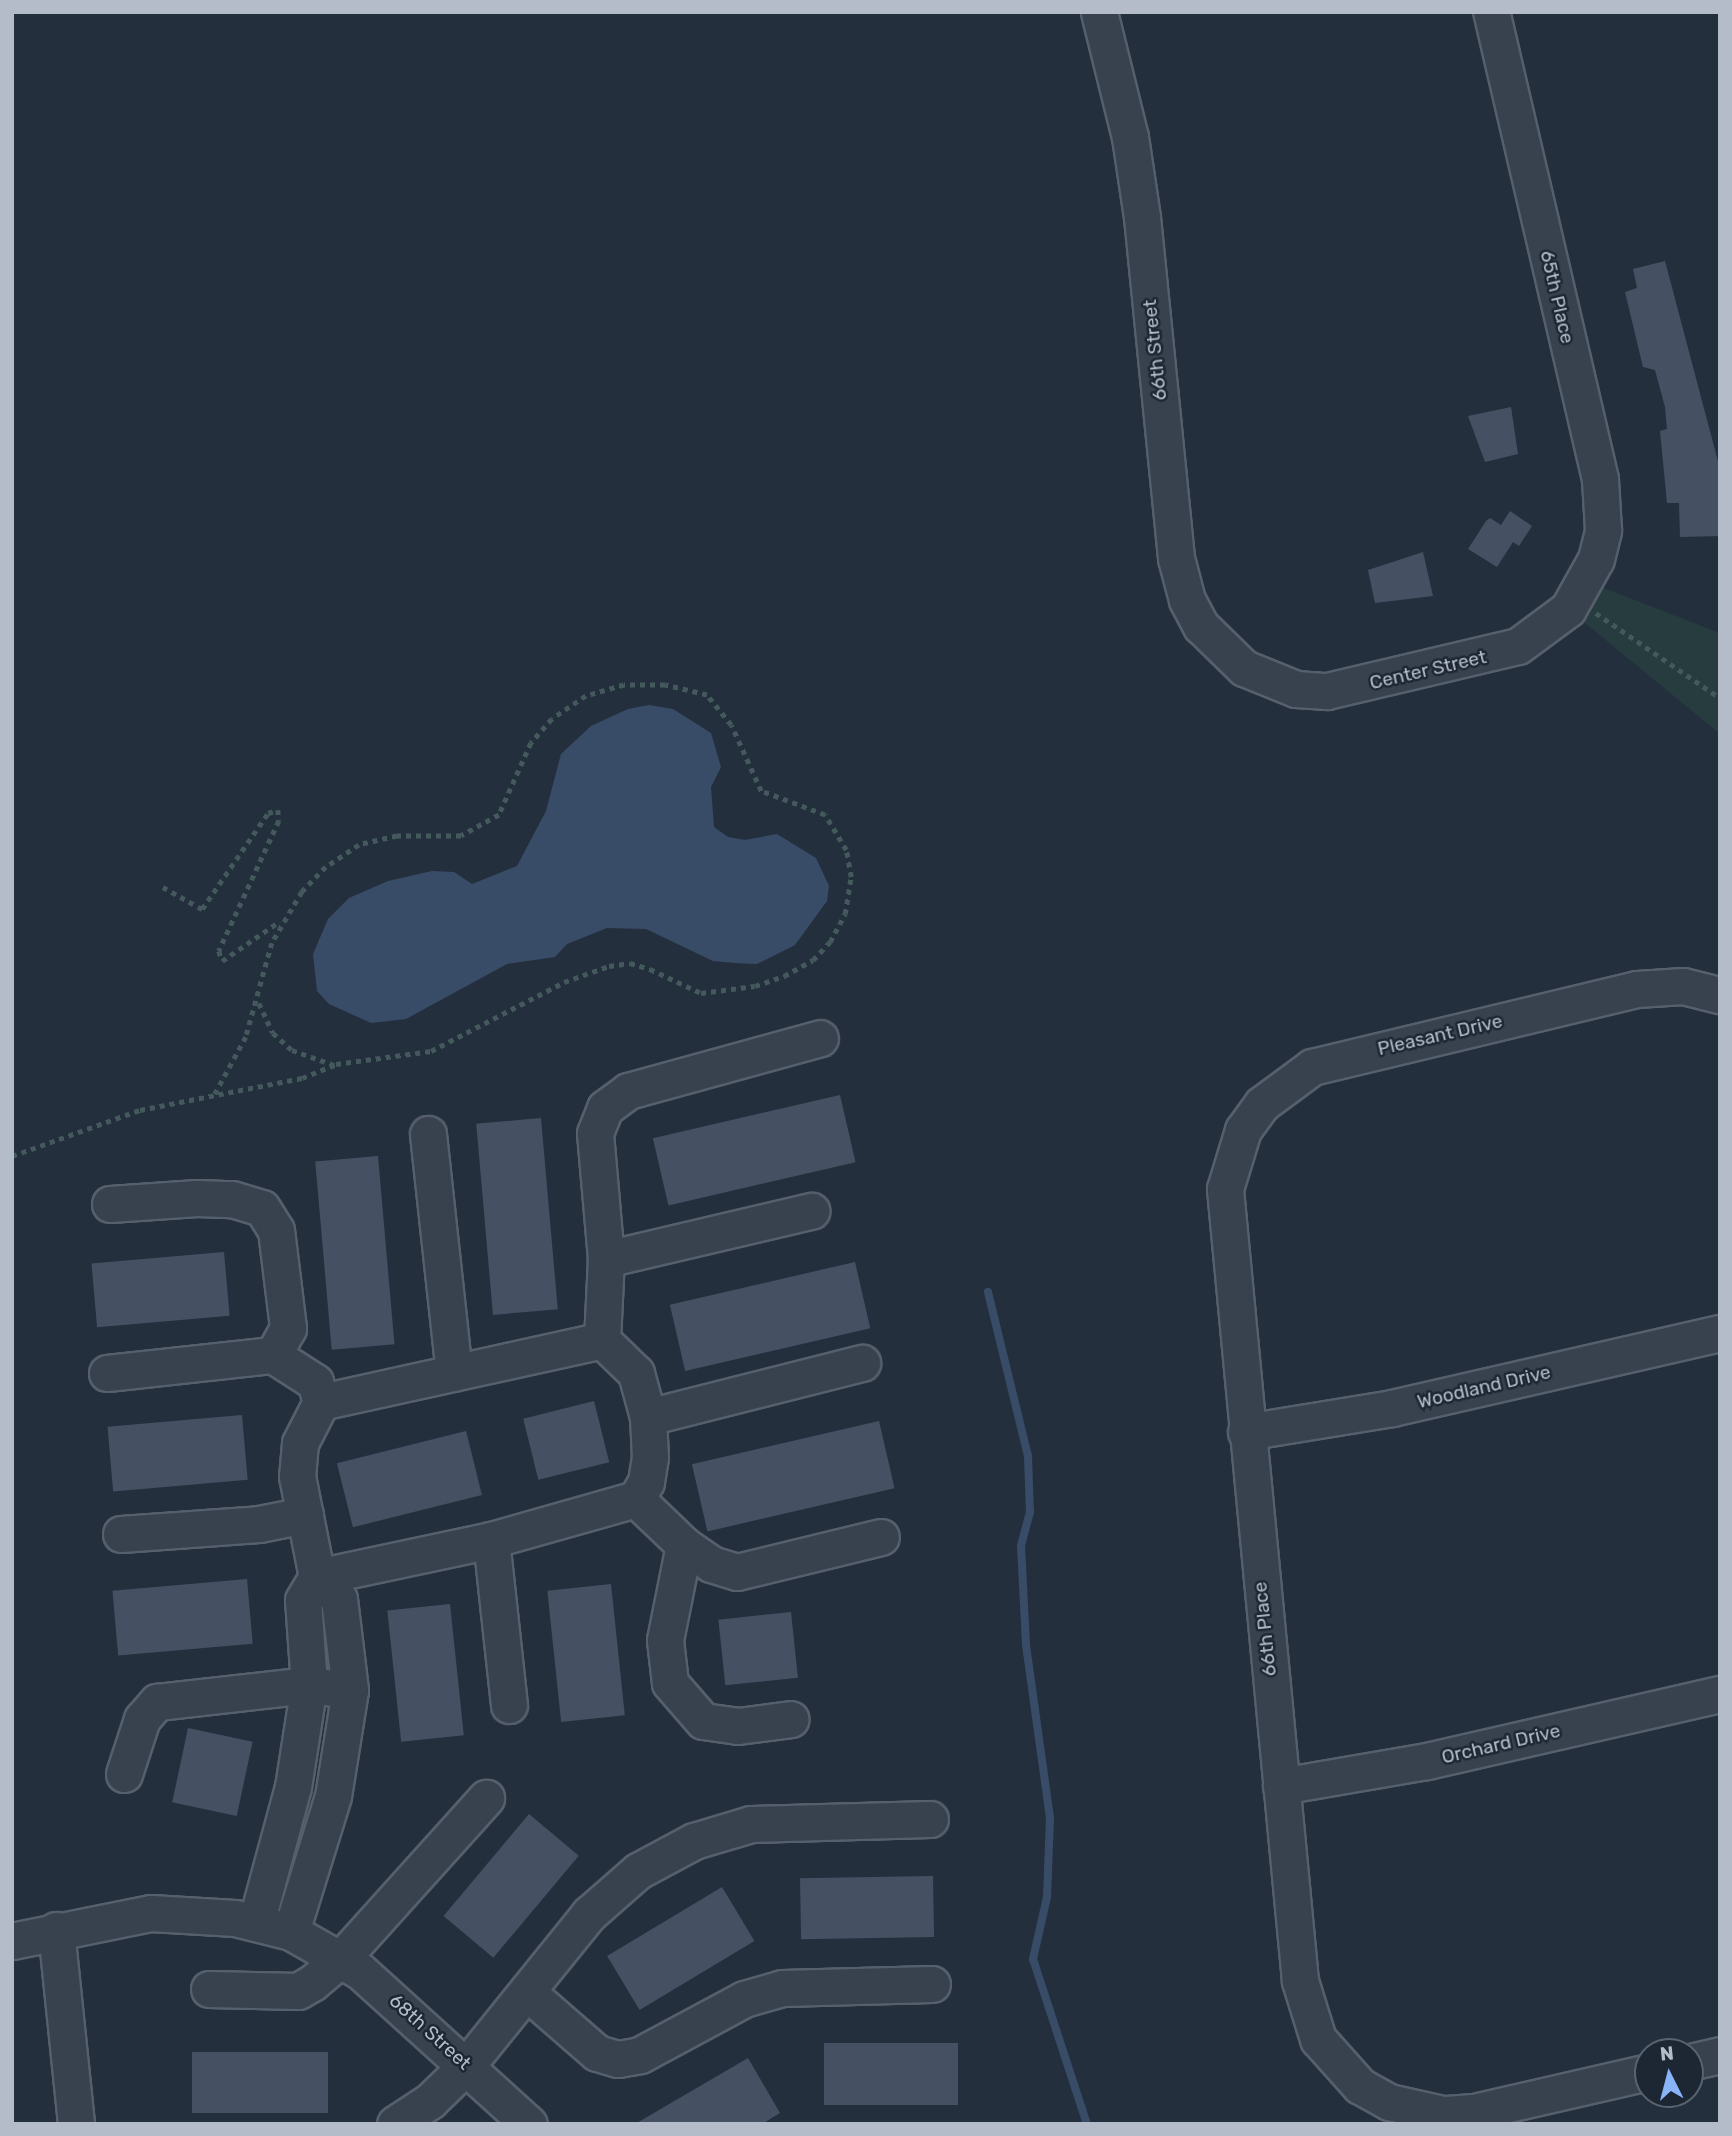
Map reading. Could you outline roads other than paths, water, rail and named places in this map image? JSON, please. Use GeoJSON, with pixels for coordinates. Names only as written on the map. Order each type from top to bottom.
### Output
{"type":"FeatureCollection","features":[{"type":"Feature","properties":{"kind":"street","name":"66th Street"},"geometry":{"type":"LineString","coordinates":[[1099,12],[1130,137],[1142,217],[1178,572],[1201,626],[1244,668]]}},
{"type":"Feature","properties":{"kind":"street","name":"65th Place"},"geometry":{"type":"LineString","coordinates":[[1491,12],[1600,479],[1603,530],[1581,590]]}},
{"type":"Feature","properties":{"kind":"street","name":"Center Street"},"geometry":{"type":"LineString","coordinates":[[1244,668],[1296,689],[1357,687],[1518,646],[1545,630],[1581,590]]}},
{"type":"Feature","properties":{"kind":"street","name":"Pleasant Drive"},"geometry":{"type":"LineString","coordinates":[[1258,1110],[1286,1082],[1325,1063],[1637,989],[1683,986],[1720,995]]}},
{"type":"Feature","properties":{"kind":"street"},"geometry":{"type":"LineString","coordinates":[[636,1499],[650,1457],[648,1417],[636,1373],[603,1340],[606,1259],[595,1133],[605,1108],[628,1091],[820,1038]]}},
{"type":"Feature","properties":{"kind":"street","name":"66th Place"},"geometry":{"type":"LineString","coordinates":[[1258,1110],[1231,1158],[1224,1189],[1281,1786],[1306,2011],[1336,2064],[1360,2086],[1406,2108],[1443,2115],[1473,2112],[1634,2074]]}},
{"type":"Feature","properties":{"kind":"street"},"geometry":{"type":"LineString","coordinates":[[428,1134],[454,1373]]}},
{"type":"Feature","properties":{"kind":"street"},"geometry":{"type":"LineString","coordinates":[[110,1204],[197,1198],[232,1199],[262,1208],[276,1230],[288,1328],[273,1355]]}},
{"type":"Feature","properties":{"kind":"street"},"geometry":{"type":"LineString","coordinates":[[606,1259],[811,1211]]}},
{"type":"Feature","properties":{"kind":"street","name":"Woodland Drive"},"geometry":{"type":"LineString","coordinates":[[1246,1432],[1367,1413],[1720,1333]]}},
{"type":"Feature","properties":{"kind":"street"},"geometry":{"type":"LineString","coordinates":[[321,1402],[603,1340]]}},
{"type":"Feature","properties":{"kind":"street"},"geometry":{"type":"LineString","coordinates":[[107,1373],[273,1355],[315,1382],[321,1402],[300,1443],[297,1476],[317,1577],[339,1598],[350,1690],[333,1796],[291,1932]]}},
{"type":"Feature","properties":{"kind":"street"},"geometry":{"type":"LineString","coordinates":[[648,1417],[862,1363]]}},
{"type":"Feature","properties":{"kind":"street"},"geometry":{"type":"LineString","coordinates":[[256,1923],[293,1787],[309,1685],[303,1600],[317,1577],[491,1540],[636,1499]]}},
{"type":"Feature","properties":{"kind":"street"},"geometry":{"type":"LineString","coordinates":[[636,1499],[684,1545],[711,1564],[737,1573],[881,1537]]}},
{"type":"Feature","properties":{"kind":"street"},"geometry":{"type":"LineString","coordinates":[[121,1534],[259,1524],[305,1515]]}},
{"type":"Feature","properties":{"kind":"street"},"geometry":{"type":"LineString","coordinates":[[491,1540],[509,1705]]}},
{"type":"Feature","properties":{"kind":"street"},"geometry":{"type":"LineString","coordinates":[[684,1545],[665,1640],[670,1683],[702,1721],[738,1726],[791,1719]]}},
{"type":"Feature","properties":{"kind":"street"},"geometry":{"type":"LineString","coordinates":[[124,1774],[142,1719],[157,1702],[309,1685],[350,1690]]}},
{"type":"Feature","properties":{"kind":"street","name":"Orchard Drive"},"geometry":{"type":"LineString","coordinates":[[1281,1786],[1427,1762],[1720,1693]]}},
{"type":"Feature","properties":{"kind":"street"},"geometry":{"type":"LineString","coordinates":[[209,1989],[298,1991],[486,1798]]}},
{"type":"Feature","properties":{"kind":"street"},"geometry":{"type":"LineString","coordinates":[[395,2124],[430,2101],[467,2065],[528,1993],[589,1914],[638,1871],[694,1841],[751,1824],[930,1819]]}},
{"type":"Feature","properties":{"kind":"street","name":"68th Street"},"geometry":{"type":"LineString","coordinates":[[12,1941],[151,1913],[195,1913],[291,1932],[333,1954],[467,2065],[529,2124]]}},
{"type":"Feature","properties":{"kind":"street"},"geometry":{"type":"LineString","coordinates":[[56,1930],[76,2124]]}},
{"type":"Feature","properties":{"kind":"street"},"geometry":{"type":"LineString","coordinates":[[528,1993],[597,2053],[618,2059],[640,2055],[744,1999],[782,1988],[932,1984]]}},
{"type":"Feature","properties":{"kind":"water"},"geometry":{"type":"Polygon","coordinates":[[[649,705],[673,709],[711,733],[721,767],[711,787],[714,827],[728,837],[745,840],[777,834],[816,858],[829,886],[827,901],[795,945],[757,964],[735,963],[713,961],[646,929],[607,928],[567,944],[555,957],[507,964],[406,1019],[371,1023],[329,1004],[317,991],[313,954],[328,919],[349,898],[388,881],[432,871],[454,872],[472,884],[517,866],[546,811],[561,754],[591,726],[628,709],[649,705]]]}},
{"type":"Feature","properties":{"kind":"waterway"},"geometry":{"type":"LineString","coordinates":[[988,1292],[1028,1456],[1030,1512],[1021,1546],[1026,1645],[1050,1817],[1047,1897],[1033,1959],[1087,2124]]}}]}
